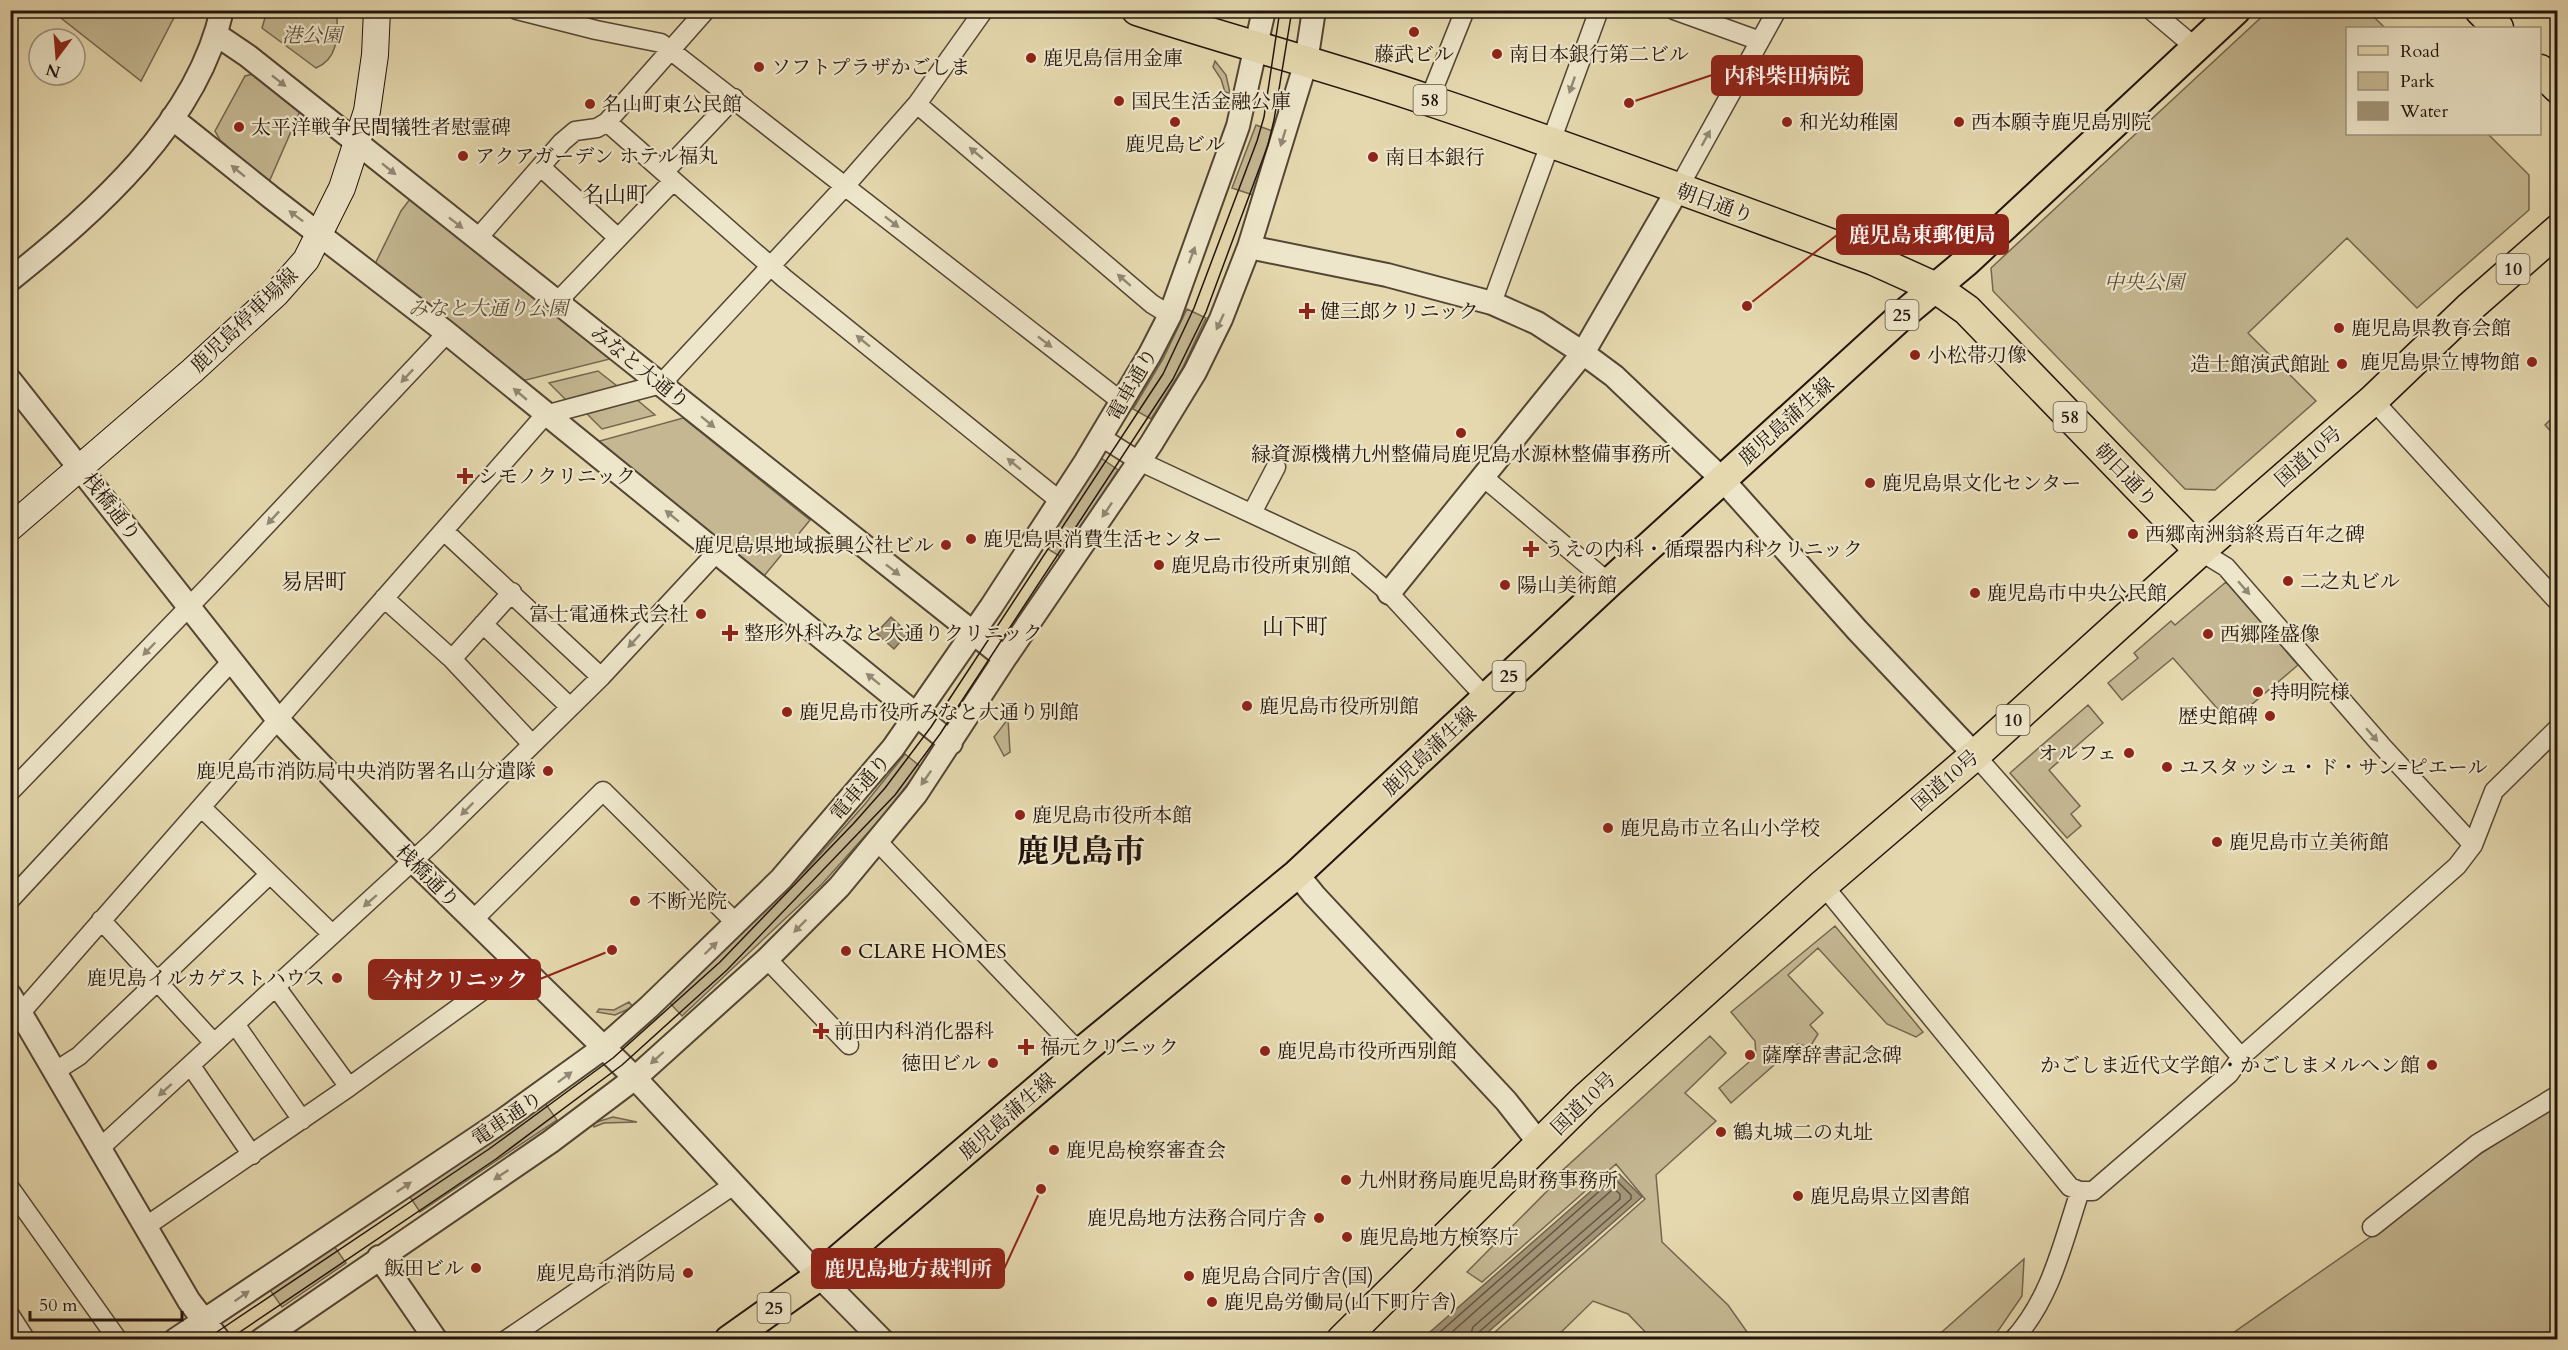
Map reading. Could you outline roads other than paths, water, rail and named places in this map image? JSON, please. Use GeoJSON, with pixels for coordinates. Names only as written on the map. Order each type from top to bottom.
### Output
{"type":"FeatureCollection","features":[{"type":"Feature","properties":{"kind":"highway","name":"朝日通り"},"geometry":{"type":"LineString","coordinates":[[1137,10],[1429,100],[1874,260],[1936,288],[1967,310],[2200,551]]}},
{"type":"Feature","properties":{"kind":"highway"},"geometry":{"type":"LineString","coordinates":[[2480,10],[2497,27]]}},
{"type":"Feature","properties":{"kind":"highway"},"geometry":{"type":"LineString","coordinates":[[2541,71],[2558,88]]}},
{"type":"Feature","properties":{"kind":"highway","name":"国道10号"},"geometry":{"type":"LineString","coordinates":[[1342,1340],[1586,1098],[1823,885],[1975,755],[2200,551],[2373,400],[2469,308],[2558,230]]}},
{"type":"Feature","properties":{"kind":"main road","name":"鹿児島停車場線"},"geometry":{"type":"LineString","coordinates":[[10,528],[192,371],[276,294],[306,260],[342,188],[367,111],[372,82],[377,10]]}},
{"type":"Feature","properties":{"kind":"main road","name":"鹿児島蒲生線"},"geometry":{"type":"LineString","coordinates":[[729,1340],[819,1276],[1080,1053],[1297,874],[1609,582],[1905,313],[1936,288],[2236,10]]}},
{"type":"Feature","properties":{"kind":"street"},"geometry":{"type":"LineString","coordinates":[[10,280],[73,230],[147,153],[195,80],[217,35],[222,10]]}},
{"type":"Feature","properties":{"kind":"street"},"geometry":{"type":"LineString","coordinates":[[517,10],[596,30],[661,43],[1122,402]]}},
{"type":"Feature","properties":{"kind":"street"},"geometry":{"type":"LineString","coordinates":[[477,239],[541,166],[575,132],[597,128],[607,122],[706,10]]}},
{"type":"Feature","properties":{"kind":"street"},"geometry":{"type":"LineString","coordinates":[[219,1340],[189,1301],[100,1148],[14,1011],[101,920],[279,721],[545,415],[661,384],[845,186],[917,104],[984,10]]}},
{"type":"Feature","properties":{"kind":"street","name":"電車通り"},"geometry":{"type":"LineString","coordinates":[[176,1340],[502,1121],[603,1048],[781,879],[893,748],[918,716],[973,634],[1101,437],[1170,315],[1238,126],[1264,10]]}},
{"type":"Feature","properties":{"kind":"street"},"geometry":{"type":"LineString","coordinates":[[261,1340],[550,1142],[635,1078],[767,959],[839,887],[916,794],[1139,461],[1195,372],[1221,319],[1249,247],[1306,62],[1314,10]]}},
{"type":"Feature","properties":{"kind":"street"},"geometry":{"type":"LineString","coordinates":[[1429,100],[1465,10]]}},
{"type":"Feature","properties":{"kind":"street"},"geometry":{"type":"LineString","coordinates":[[1492,303],[1599,10]]}},
{"type":"Feature","properties":{"kind":"street"},"geometry":{"type":"LineString","coordinates":[[1674,10],[1760,41]]}},
{"type":"Feature","properties":{"kind":"street"},"geometry":{"type":"LineString","coordinates":[[1389,593],[1583,353],[1678,189],[1777,10]]}},
{"type":"Feature","properties":{"kind":"street"},"geometry":{"type":"LineString","coordinates":[[2151,10],[2196,48]]}},
{"type":"Feature","properties":{"kind":"street","name":"みなと大通り"},"geometry":{"type":"LineString","coordinates":[[217,35],[248,56],[558,301],[1005,658]]}},
{"type":"Feature","properties":{"kind":"street"},"geometry":{"type":"LineString","coordinates":[[558,301],[616,237],[734,98]]}},
{"type":"Feature","properties":{"kind":"street"},"geometry":{"type":"LineString","coordinates":[[917,104],[1152,304],[1170,315]]}},
{"type":"Feature","properties":{"kind":"street"},"geometry":{"type":"LineString","coordinates":[[172,118],[447,333],[951,743]]}},
{"type":"Feature","properties":{"kind":"street"},"geometry":{"type":"LineString","coordinates":[[607,122],[771,266],[1060,501]]}},
{"type":"Feature","properties":{"kind":"street"},"geometry":{"type":"LineString","coordinates":[[541,166],[616,237]]}},
{"type":"Feature","properties":{"kind":"street"},"geometry":{"type":"LineString","coordinates":[[1249,247],[1387,275],[1492,303],[1537,323],[1614,376],[1722,479],[1858,631],[1975,755],[2241,1058]]}},
{"type":"Feature","properties":{"kind":"street"},"geometry":{"type":"LineString","coordinates":[[10,792],[447,333]]}},
{"type":"Feature","properties":{"kind":"street","name":"桟橋通り"},"geometry":{"type":"LineString","coordinates":[[10,380],[279,721],[413,861],[635,1078],[819,1276],[882,1340]]}},
{"type":"Feature","properties":{"kind":"street"},"geometry":{"type":"LineString","coordinates":[[2373,400],[2558,602]]}},
{"type":"Feature","properties":{"kind":"street"},"geometry":{"type":"LineString","coordinates":[[1101,437],[1139,461],[1351,560],[1389,593],[1485,698]]}},
{"type":"Feature","properties":{"kind":"street"},"geometry":{"type":"LineString","coordinates":[[1252,513],[1276,467]]}},
{"type":"Feature","properties":{"kind":"street"},"geometry":{"type":"LineString","coordinates":[[1482,476],[1609,582]]}},
{"type":"Feature","properties":{"kind":"street"},"geometry":{"type":"LineString","coordinates":[[444,531],[601,677]]}},
{"type":"Feature","properties":{"kind":"street"},"geometry":{"type":"LineString","coordinates":[[2200,551],[2226,567],[2381,746],[2473,845]]}},
{"type":"Feature","properties":{"kind":"street"},"geometry":{"type":"LineString","coordinates":[[100,1148],[413,861],[601,677],[717,552]]}},
{"type":"Feature","properties":{"kind":"street"},"geometry":{"type":"LineString","coordinates":[[452,659],[512,592]]}},
{"type":"Feature","properties":{"kind":"street"},"geometry":{"type":"LineString","coordinates":[[384,598],[452,659],[532,744]]}},
{"type":"Feature","properties":{"kind":"street"},"geometry":{"type":"LineString","coordinates":[[483,624],[570,707]]}},
{"type":"Feature","properties":{"kind":"street"},"geometry":{"type":"LineString","coordinates":[[10,900],[231,662]]}},
{"type":"Feature","properties":{"kind":"street"},"geometry":{"type":"LineString","coordinates":[[1823,885],[2070,1187],[2080,1191],[2093,1191],[2229,1074],[2241,1058],[2457,866],[2473,845],[2494,792],[2558,728]]}},
{"type":"Feature","properties":{"kind":"street"},"geometry":{"type":"LineString","coordinates":[[472,920],[603,791],[736,923]]}},
{"type":"Feature","properties":{"kind":"street"},"geometry":{"type":"LineString","coordinates":[[201,807],[332,934]]}},
{"type":"Feature","properties":{"kind":"street"},"geometry":{"type":"LineString","coordinates":[[877,841],[1080,1053]]}},
{"type":"Feature","properties":{"kind":"street"},"geometry":{"type":"LineString","coordinates":[[54,1072],[79,1056],[270,874]]}},
{"type":"Feature","properties":{"kind":"street"},"geometry":{"type":"LineString","coordinates":[[1297,874],[1506,1101],[1540,1144]]}},
{"type":"Feature","properties":{"kind":"street"},"geometry":{"type":"LineString","coordinates":[[101,920],[214,1043]]}},
{"type":"Feature","properties":{"kind":"street"},"geometry":{"type":"LineString","coordinates":[[767,959],[849,1045]]}},
{"type":"Feature","properties":{"kind":"street"},"geometry":{"type":"LineString","coordinates":[[145,1227],[349,1087],[518,965]]}},
{"type":"Feature","properties":{"kind":"street"},"geometry":{"type":"LineString","coordinates":[[276,987],[349,1087]]}},
{"type":"Feature","properties":{"kind":"street"},"geometry":{"type":"LineString","coordinates":[[235,1024],[302,1120]]}},
{"type":"Feature","properties":{"kind":"street"},"geometry":{"type":"LineString","coordinates":[[191,1066],[252,1155]]}},
{"type":"Feature","properties":{"kind":"street"},"geometry":{"type":"LineString","coordinates":[[2372,1227],[2477,1144],[2558,1095]]}},
{"type":"Feature","properties":{"kind":"street"},"geometry":{"type":"LineString","coordinates":[[506,1340],[735,1185]]}},
{"type":"Feature","properties":{"kind":"street"},"geometry":{"type":"LineString","coordinates":[[10,1188],[118,1340]]}},
{"type":"Feature","properties":{"kind":"street"},"geometry":{"type":"LineString","coordinates":[[2013,1340],[2028,1323],[2043,1298],[2080,1191]]}},
{"type":"Feature","properties":{"kind":"street"},"geometry":{"type":"LineString","coordinates":[[379,1257],[436,1340]]}},
{"type":"Feature","properties":{"kind":"street"},"geometry":{"type":"LineString","coordinates":[[10,1316],[26,1340]]}},
{"type":"Feature","properties":{"kind":"water"},"geometry":{"type":"Polygon","coordinates":[[[891,617],[908,633],[894,649],[876,633],[891,617]]]}},
{"type":"Feature","properties":{"kind":"water"},"geometry":{"type":"Polygon","coordinates":[[[1615,1170],[1642,1197],[1480,1339],[1422,1339],[1615,1170]]]}},
{"type":"Feature","properties":{"kind":"tram line"},"geometry":{"type":"LineString","coordinates":[[205,1340],[489,1149],[613,1058],[720,962],[885,788],[931,727],[1163,374],[1194,308],[1257,141],[1264,117],[1280,10]]}},
{"type":"Feature","properties":{"kind":"tram line"},"geometry":{"type":"LineString","coordinates":[[228,1340],[496,1159],[622,1065],[727,970],[895,795],[940,734],[1173,379],[1206,312],[1268,145],[1292,10]]}},
{"type":"Feature","properties":{"kind":"place","name":"藤武ビル"},"geometry":{"type":"Point","coordinates":[1414,32]}},
{"type":"Feature","properties":{"kind":"place","name":"南日本銀行第二ビル"},"geometry":{"type":"Point","coordinates":[1497,54]}},
{"type":"Feature","properties":{"kind":"place","name":"鹿児島信用金庫"},"geometry":{"type":"Point","coordinates":[1031,58]}},
{"type":"Feature","properties":{"kind":"place","name":"ソフトプラザかごしま"},"geometry":{"type":"Point","coordinates":[759,67]}},
{"type":"Feature","properties":{"kind":"place","name":"国民生活金融公庫"},"geometry":{"type":"Point","coordinates":[1119,101]}},
{"type":"Feature","properties":{"kind":"place","name":"内科柴田病院"},"geometry":{"type":"Point","coordinates":[1629,103]}},
{"type":"Feature","properties":{"kind":"place","name":"名山町東公民館"},"geometry":{"type":"Point","coordinates":[590,104]}},
{"type":"Feature","properties":{"kind":"place","name":"鹿児島ビル"},"geometry":{"type":"Point","coordinates":[1175,122]}},
{"type":"Feature","properties":{"kind":"place","name":"和光幼稚園"},"geometry":{"type":"Point","coordinates":[1787,122]}},
{"type":"Feature","properties":{"kind":"place","name":"西本願寺鹿児島別院"},"geometry":{"type":"Point","coordinates":[1959,122]}},
{"type":"Feature","properties":{"kind":"place","name":"太平洋戦争民間犠牲者慰霊碑"},"geometry":{"type":"Point","coordinates":[239,127]}},
{"type":"Feature","properties":{"kind":"place","name":"アクアガーデン ホテル福丸"},"geometry":{"type":"Point","coordinates":[463,156]}},
{"type":"Feature","properties":{"kind":"place","name":"南日本銀行"},"geometry":{"type":"Point","coordinates":[1373,157]}},
{"type":"Feature","properties":{"kind":"place","name":"鹿児島東郵便局"},"geometry":{"type":"Point","coordinates":[1747,306]}},
{"type":"Feature","properties":{"kind":"place","name":"健三郎クリニック"},"geometry":{"type":"Point","coordinates":[1307,311]}},
{"type":"Feature","properties":{"kind":"place","name":"鹿児島県教育会館"},"geometry":{"type":"Point","coordinates":[2339,328]}},
{"type":"Feature","properties":{"kind":"place","name":"小松帯刀像"},"geometry":{"type":"Point","coordinates":[1915,355]}},
{"type":"Feature","properties":{"kind":"place","name":"鹿児島県立博物館"},"geometry":{"type":"Point","coordinates":[2532,362]}},
{"type":"Feature","properties":{"kind":"place","name":"造士館演武館趾"},"geometry":{"type":"Point","coordinates":[2342,364]}},
{"type":"Feature","properties":{"kind":"place","name":"緑資源機構九州整備局鹿児島水源林整備事務所"},"geometry":{"type":"Point","coordinates":[1461,433]}},
{"type":"Feature","properties":{"kind":"place","name":"シモノクリニック"},"geometry":{"type":"Point","coordinates":[465,476]}},
{"type":"Feature","properties":{"kind":"place","name":"鹿児島県文化センター"},"geometry":{"type":"Point","coordinates":[1870,483]}},
{"type":"Feature","properties":{"kind":"place","name":"西郷南洲翁終焉百年之碑"},"geometry":{"type":"Point","coordinates":[2133,534]}},
{"type":"Feature","properties":{"kind":"place","name":"鹿児島県消費生活センター"},"geometry":{"type":"Point","coordinates":[971,539]}},
{"type":"Feature","properties":{"kind":"place","name":"鹿児島県地域振興公社ビル"},"geometry":{"type":"Point","coordinates":[946,545]}},
{"type":"Feature","properties":{"kind":"place","name":"うえの内科・循環器内科クリニック"},"geometry":{"type":"Point","coordinates":[1531,549]}},
{"type":"Feature","properties":{"kind":"place","name":"鹿児島市役所東別館"},"geometry":{"type":"Point","coordinates":[1159,565]}},
{"type":"Feature","properties":{"kind":"place","name":"二之丸ビル"},"geometry":{"type":"Point","coordinates":[2288,581]}},
{"type":"Feature","properties":{"kind":"place","name":"陽山美術館"},"geometry":{"type":"Point","coordinates":[1505,585]}},
{"type":"Feature","properties":{"kind":"place","name":"鹿児島市中央公民館"},"geometry":{"type":"Point","coordinates":[1975,593]}},
{"type":"Feature","properties":{"kind":"place","name":"富士電通株式会社"},"geometry":{"type":"Point","coordinates":[701,614]}},
{"type":"Feature","properties":{"kind":"place","name":"整形外科みなと大通りクリニック"},"geometry":{"type":"Point","coordinates":[730,633]}},
{"type":"Feature","properties":{"kind":"place","name":"西郷隆盛像"},"geometry":{"type":"Point","coordinates":[2208,634]}},
{"type":"Feature","properties":{"kind":"place","name":"持明院様"},"geometry":{"type":"Point","coordinates":[2258,692]}},
{"type":"Feature","properties":{"kind":"place","name":"鹿児島市役所別館"},"geometry":{"type":"Point","coordinates":[1247,706]}},
{"type":"Feature","properties":{"kind":"place","name":"鹿児島市役所みなと大通り別館"},"geometry":{"type":"Point","coordinates":[787,712]}},
{"type":"Feature","properties":{"kind":"place","name":"歴史館碑"},"geometry":{"type":"Point","coordinates":[2270,716]}},
{"type":"Feature","properties":{"kind":"place","name":"オルフェ"},"geometry":{"type":"Point","coordinates":[2129,753]}},
{"type":"Feature","properties":{"kind":"place","name":"ユスタッシュ・ド・サン=ピエール"},"geometry":{"type":"Point","coordinates":[2167,767]}},
{"type":"Feature","properties":{"kind":"place","name":"鹿児島市消防局中央消防署名山分遣隊"},"geometry":{"type":"Point","coordinates":[548,771]}},
{"type":"Feature","properties":{"kind":"place","name":"鹿児島市役所本館"},"geometry":{"type":"Point","coordinates":[1020,815]}},
{"type":"Feature","properties":{"kind":"place","name":"鹿児島市立名山小学校"},"geometry":{"type":"Point","coordinates":[1608,828]}},
{"type":"Feature","properties":{"kind":"place","name":"鹿児島市立美術館"},"geometry":{"type":"Point","coordinates":[2217,842]}},
{"type":"Feature","properties":{"kind":"place","name":"不断光院"},"geometry":{"type":"Point","coordinates":[635,901]}},
{"type":"Feature","properties":{"kind":"place","name":"今村クリニック"},"geometry":{"type":"Point","coordinates":[612,950]}},
{"type":"Feature","properties":{"kind":"place","name":"CLARE HOMES"},"geometry":{"type":"Point","coordinates":[846,951]}},
{"type":"Feature","properties":{"kind":"place","name":"鹿児島イルカゲストハウス"},"geometry":{"type":"Point","coordinates":[337,978]}},
{"type":"Feature","properties":{"kind":"place","name":"前田内科消化器科"},"geometry":{"type":"Point","coordinates":[821,1031]}},
{"type":"Feature","properties":{"kind":"place","name":"福元クリニック"},"geometry":{"type":"Point","coordinates":[1026,1047]}},
{"type":"Feature","properties":{"kind":"place","name":"鹿児島市役所西別館"},"geometry":{"type":"Point","coordinates":[1265,1051]}},
{"type":"Feature","properties":{"kind":"place","name":"薩摩辞書記念碑"},"geometry":{"type":"Point","coordinates":[1750,1055]}},
{"type":"Feature","properties":{"kind":"place","name":"徳田ビル"},"geometry":{"type":"Point","coordinates":[993,1063]}},
{"type":"Feature","properties":{"kind":"place","name":"かごしま近代文学館・かごしまメルヘン館"},"geometry":{"type":"Point","coordinates":[2432,1065]}},
{"type":"Feature","properties":{"kind":"place","name":"鶴丸城二の丸址"},"geometry":{"type":"Point","coordinates":[1721,1132]}},
{"type":"Feature","properties":{"kind":"place","name":"鹿児島検察審査会"},"geometry":{"type":"Point","coordinates":[1054,1150]}},
{"type":"Feature","properties":{"kind":"place","name":"九州財務局鹿児島財務事務所"},"geometry":{"type":"Point","coordinates":[1346,1180]}},
{"type":"Feature","properties":{"kind":"place","name":"鹿児島地方裁判所"},"geometry":{"type":"Point","coordinates":[1041,1189]}},
{"type":"Feature","properties":{"kind":"place","name":"鹿児島県立図書館"},"geometry":{"type":"Point","coordinates":[1798,1196]}},
{"type":"Feature","properties":{"kind":"place","name":"鹿児島地方法務合同庁舎"},"geometry":{"type":"Point","coordinates":[1319,1218]}},
{"type":"Feature","properties":{"kind":"place","name":"鹿児島地方検察庁"},"geometry":{"type":"Point","coordinates":[1347,1237]}},
{"type":"Feature","properties":{"kind":"place","name":"飯田ビル"},"geometry":{"type":"Point","coordinates":[476,1268]}},
{"type":"Feature","properties":{"kind":"place","name":"鹿児島市消防局"},"geometry":{"type":"Point","coordinates":[688,1273]}},
{"type":"Feature","properties":{"kind":"place","name":"鹿児島合同庁舎(国)"},"geometry":{"type":"Point","coordinates":[1189,1276]}},
{"type":"Feature","properties":{"kind":"place","name":"鹿児島労働局(山下町庁舎)"},"geometry":{"type":"Point","coordinates":[1212,1302]}},
{"type":"Feature","properties":{"kind":"district","name":"名山町"},"geometry":{"type":"Point","coordinates":[615,194]}},
{"type":"Feature","properties":{"kind":"district","name":"易居町"},"geometry":{"type":"Point","coordinates":[314,581]}},
{"type":"Feature","properties":{"kind":"district","name":"山下町"},"geometry":{"type":"Point","coordinates":[1295,626]}},
{"type":"Feature","properties":{"kind":"district","name":"鹿児島市"},"geometry":{"type":"Point","coordinates":[1081,851]}},
{"type":"Feature","properties":{"kind":"park label","name":"港公園"},"geometry":{"type":"Point","coordinates":[312,35]}},
{"type":"Feature","properties":{"kind":"park label","name":"中央公園"},"geometry":{"type":"Point","coordinates":[2144,282]}},
{"type":"Feature","properties":{"kind":"park label","name":"みなと大通り公園"},"geometry":{"type":"Point","coordinates":[488,308]}}]}
